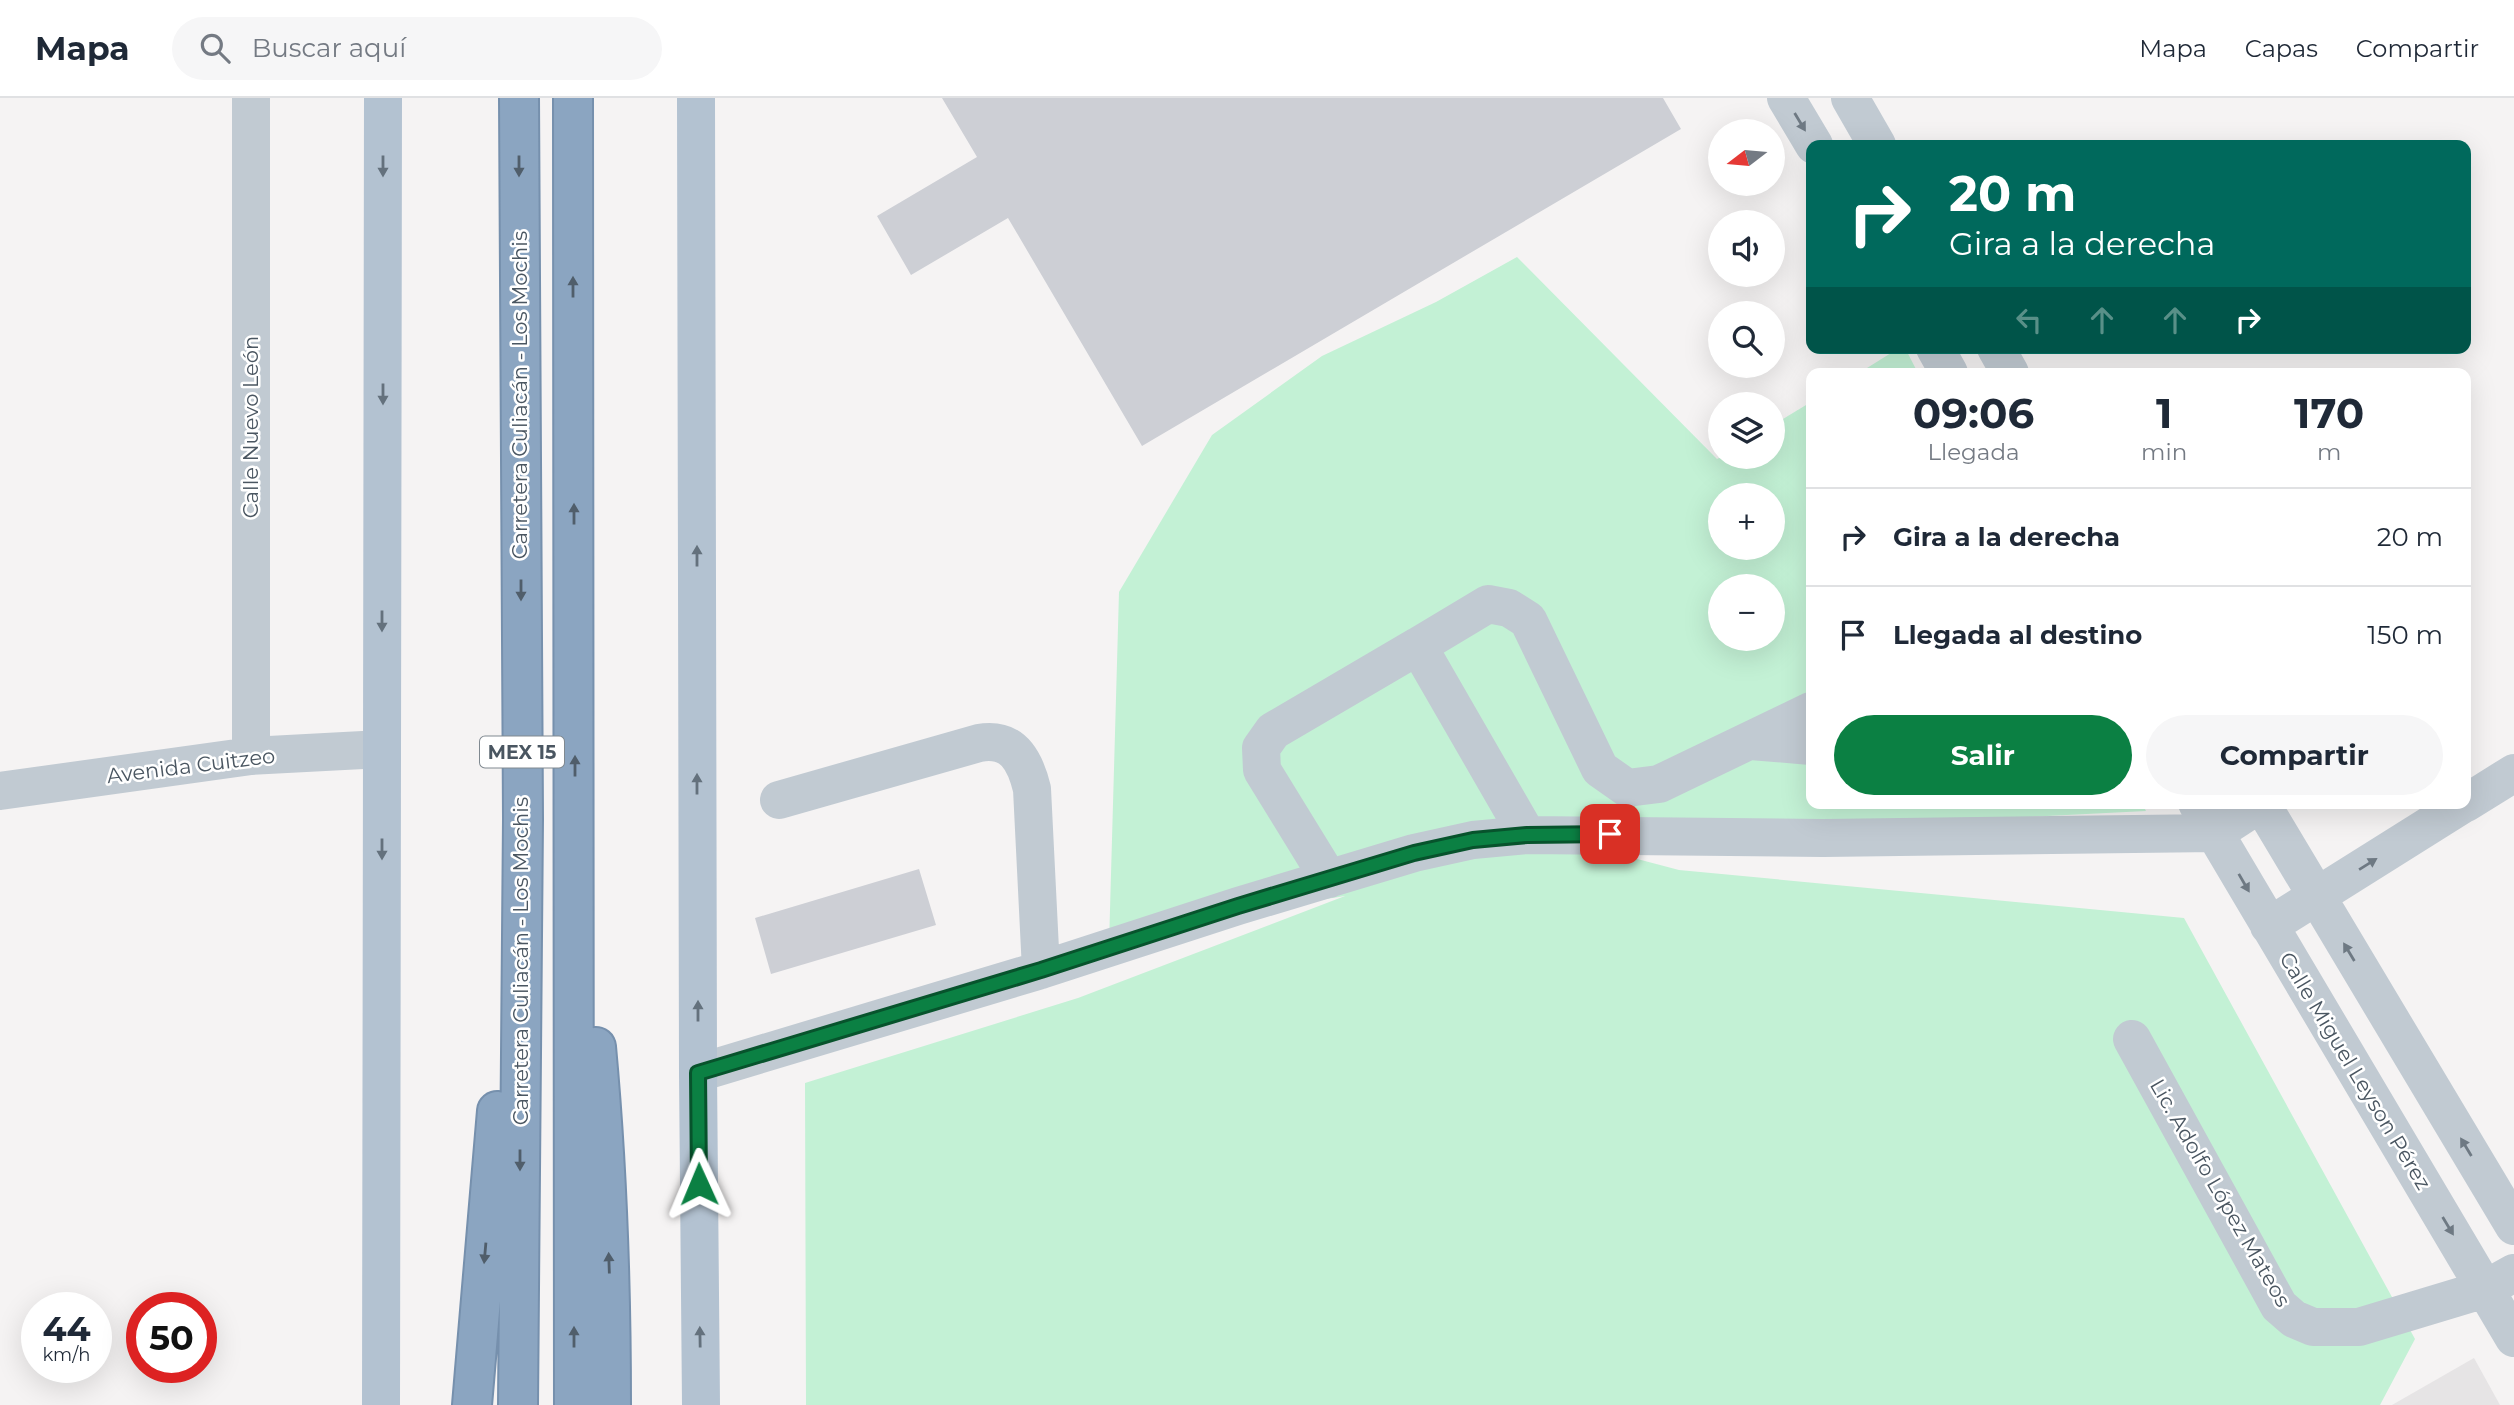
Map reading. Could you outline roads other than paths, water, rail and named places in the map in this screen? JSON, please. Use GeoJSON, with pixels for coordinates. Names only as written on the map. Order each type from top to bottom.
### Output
{"type":"FeatureCollection","features":[{"type":"Feature","properties":{"kind":"highway","name":"Carretera Culiacán - Los Mochis"},"geometry":{"type":"LineString","coordinates":[[518,1405],[523,819],[519,98]]}},
{"type":"Feature","properties":{"kind":"highway","name":"MEX 15"},"geometry":{"type":"LineString","coordinates":[[573,98],[574,1405]]}},
{"type":"Feature","properties":{"kind":"highway"},"geometry":{"type":"LineString","coordinates":[[575,811],[604,1128],[611,1320],[611,1405]]}},
{"type":"Feature","properties":{"kind":"highway"},"geometry":{"type":"LineString","coordinates":[[472,1405],[523,819]]}},
{"type":"Feature","properties":{"kind":"main road"},"geometry":{"type":"LineString","coordinates":[[381,1405],[383,98]]}},
{"type":"Feature","properties":{"kind":"main road"},"geometry":{"type":"LineString","coordinates":[[696,98],[701,1405]]}},
{"type":"Feature","properties":{"kind":"street","name":"Calle Nuevo León"},"geometry":{"type":"LineString","coordinates":[[251,98],[251,756]]}},
{"type":"Feature","properties":{"kind":"street"},"geometry":{"type":"LineString","coordinates":[[1786,98],[1811,140]]}},
{"type":"Feature","properties":{"kind":"street"},"geometry":{"type":"LineString","coordinates":[[1850,98],[1874,140]]}},
{"type":"Feature","properties":{"kind":"street"},"geometry":{"type":"LineString","coordinates":[[1329,879],[1262,770],[1261,748],[1273,731],[1488,604],[1509,608],[1528,620],[1600,769],[1627,788],[1659,784],[1806,713]]}},
{"type":"Feature","properties":{"kind":"street"},"geometry":{"type":"LineString","coordinates":[[1418,646],[1527,835]]}},
{"type":"Feature","properties":{"kind":"street"},"geometry":{"type":"LineString","coordinates":[[779,800],[979,743],[994,740],[1004,743],[1020,759],[1028,772],[1032,789],[1041,970]]}},
{"type":"Feature","properties":{"kind":"street"},"geometry":{"type":"LineString","coordinates":[[1749,741],[1806,746]]}},
{"type":"Feature","properties":{"kind":"street","name":"Avenida Cuitzeo"},"geometry":{"type":"LineString","coordinates":[[0,791],[251,756],[382,749]]}},
{"type":"Feature","properties":{"kind":"street"},"geometry":{"type":"LineString","coordinates":[[2471,799],[2514,773]]}},
{"type":"Feature","properties":{"kind":"street"},"geometry":{"type":"LineString","coordinates":[[698,1073],[1041,970],[1414,853],[1473,840],[1527,835],[1823,838],[2206,818],[2239,809]]}},
{"type":"Feature","properties":{"kind":"street"},"geometry":{"type":"LineString","coordinates":[[2265,809],[2514,1226]]}},
{"type":"Feature","properties":{"kind":"street"},"geometry":{"type":"LineString","coordinates":[[2269,926],[2455,809]]}},
{"type":"Feature","properties":{"kind":"street","name":"Calle Miguel Leyson Pérez"},"geometry":{"type":"LineString","coordinates":[[2206,818],[2269,926],[2500,1281],[2514,1338]]}},
{"type":"Feature","properties":{"kind":"street","name":"Lic. Adolfo López Mateos"},"geometry":{"type":"LineString","coordinates":[[2132,1039],[2279,1306],[2294,1319],[2313,1327],[2360,1327],[2500,1281]]}}]}
